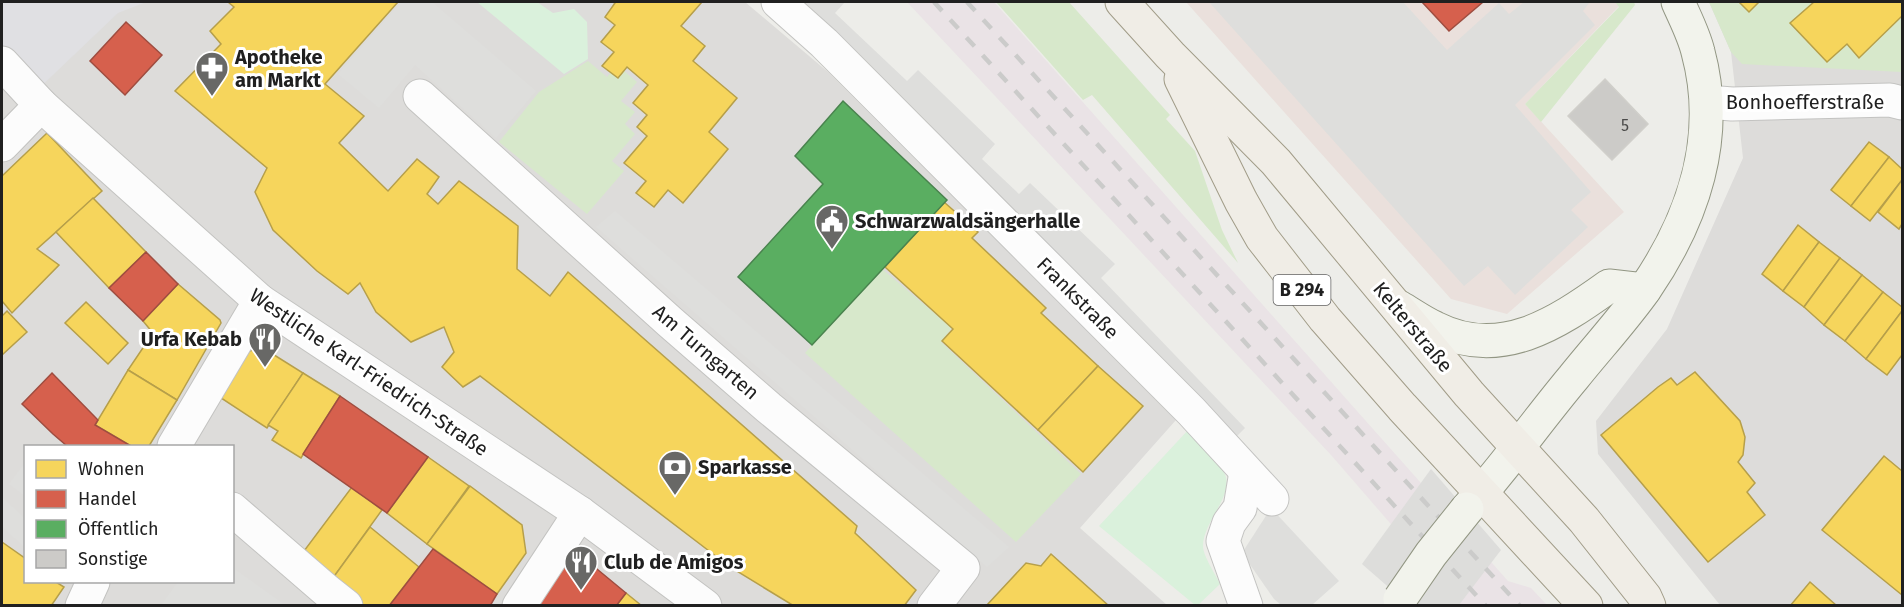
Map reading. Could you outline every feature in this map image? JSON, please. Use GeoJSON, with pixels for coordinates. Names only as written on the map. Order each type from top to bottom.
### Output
{"type":"FeatureCollection","features":[{"type":"Feature","properties":{"kind":"main road","name":"Kelterstraße"},"geometry":{"type":"LineString","coordinates":[[1122,2],[1170,56],[1276,162],[1343,245],[1397,305],[1469,393],[1584,520],[1645,597],[1649,606]]}},
{"type":"Feature","properties":{"kind":"main road"},"geometry":{"type":"LineString","coordinates":[[1398,602],[1431,554],[1644,290],[1673,241],[1697,184],[1705,139],[1707,102],[1698,50],[1678,2]]}},
{"type":"Feature","properties":{"kind":"main road","name":"Kelterstraße"},"geometry":{"type":"LineString","coordinates":[[1170,56],[1241,201],[1262,238],[1332,328],[1402,407],[1474,500],[1587,606]]}},
{"type":"Feature","properties":{"kind":"main road"},"geometry":{"type":"LineString","coordinates":[[1397,305],[1437,329],[1464,339],[1504,341],[1543,327],[1582,305],[1609,286],[1644,290]]}},
{"type":"Feature","properties":{"kind":"street","name":"Frankstraße"},"geometry":{"type":"LineString","coordinates":[[778,2],[824,43],[1174,394],[1272,499]]}},
{"type":"Feature","properties":{"kind":"street","name":"Westliche Karl-Friedrich-Straße"},"geometry":{"type":"LineString","coordinates":[[2,63],[41,105],[260,301],[580,513],[705,606]]}},
{"type":"Feature","properties":{"kind":"street","name":"Am Turngarten"},"geometry":{"type":"LineString","coordinates":[[420,96],[670,322],[769,408],[963,568],[934,606]]}},
{"type":"Feature","properties":{"kind":"street","name":"Bonhoefferstraße"},"geometry":{"type":"LineString","coordinates":[[1707,102],[1732,104],[1890,100],[1902,103]]}},
{"type":"Feature","properties":{"kind":"street"},"geometry":{"type":"LineString","coordinates":[[2,145],[41,105]]}},
{"type":"Feature","properties":{"kind":"street"},"geometry":{"type":"LineString","coordinates":[[175,445],[260,301]]}},
{"type":"Feature","properties":{"kind":"street"},"geometry":{"type":"LineString","coordinates":[[1246,472],[1240,508],[1229,523],[1223,541],[1246,606]]}},
{"type":"Feature","properties":{"kind":"street"},"geometry":{"type":"LineString","coordinates":[[234,511],[346,606]]}},
{"type":"Feature","properties":{"kind":"street"},"geometry":{"type":"LineString","coordinates":[[519,606],[580,513]]}},
{"type":"Feature","properties":{"kind":"street"},"geometry":{"type":"LineString","coordinates":[[82,606],[93,583]]}},
{"type":"Feature","properties":{"kind":"shaded area"},"geometry":{"type":"Polygon","coordinates":[[[2,2],[745,2],[828,72],[1176,420],[1080,528],[1167,605],[2,605],[2,2]]]}},
{"type":"Feature","properties":{"kind":"shaded area"},"geometry":{"type":"Polygon","coordinates":[[[2,2],[146,2],[118,13],[32,95],[2,63],[2,2]]]}},
{"type":"Feature","properties":{"kind":"shaded area"},"geometry":{"type":"Polygon","coordinates":[[[401,2],[432,2],[536,91],[496,138],[415,65],[379,108],[338,74],[401,2]]]}},
{"type":"Feature","properties":{"kind":"shaded area"},"geometry":{"type":"Polygon","coordinates":[[[802,2],[845,2],[835,13],[907,81],[918,70],[995,144],[982,159],[1019,194],[1030,183],[1115,264],[1101,278],[1245,428],[1237,436],[834,30],[802,2]]]}},
{"type":"Feature","properties":{"kind":"shaded area"},"geometry":{"type":"Polygon","coordinates":[[[907,2],[994,2],[1508,581],[1531,588],[1547,605],[1461,605],[1331,455],[907,2]]]}},
{"type":"Feature","properties":{"kind":"shaded area"},"geometry":{"type":"Polygon","coordinates":[[[1186,2],[1615,2],[1619,6],[1525,104],[1624,212],[1507,314],[1451,299],[1186,2]]]}},
{"type":"Feature","properties":{"kind":"shaded area"},"geometry":{"type":"Polygon","coordinates":[[[1209,2],[1403,2],[1447,50],[1499,3],[1509,14],[1524,2],[1590,2],[1583,11],[1595,25],[1515,105],[1591,192],[1571,210],[1588,227],[1515,295],[1488,266],[1464,286],[1209,2]]]}},
{"type":"Feature","properties":{"kind":"shaded area"},"geometry":{"type":"Polygon","coordinates":[[[1709,2],[1902,2],[1902,605],[1720,605],[1598,454],[1596,421],[1667,329],[1743,158],[1731,52],[1709,2]]]}},
{"type":"Feature","properties":{"kind":"shaded area"},"geometry":{"type":"Polygon","coordinates":[[[615,211],[1009,547],[987,567],[596,227],[615,211]]]}},
{"type":"Feature","properties":{"kind":"shaded area"},"geometry":{"type":"Polygon","coordinates":[[[24,464],[24,495],[9,484],[24,464]]]}},
{"type":"Feature","properties":{"kind":"shaded area"},"geometry":{"type":"Polygon","coordinates":[[[2,497],[24,517],[24,547],[2,527],[2,497]]]}},
{"type":"Feature","properties":{"kind":"shaded area"},"geometry":{"type":"Polygon","coordinates":[[[1271,508],[1339,581],[1312,605],[1281,605],[1274,599],[1242,553],[1271,508]]]}},
{"type":"Feature","properties":{"kind":"shaded area"},"geometry":{"type":"Polygon","coordinates":[[[234,569],[285,605],[161,605],[177,583],[234,583],[234,569]]]}},
{"type":"Feature","properties":{"kind":"green space"},"geometry":{"type":"Polygon","coordinates":[[[477,2],[537,2],[553,13],[574,9],[587,22],[588,59],[564,74],[477,2]]]}},
{"type":"Feature","properties":{"kind":"green space"},"geometry":{"type":"Polygon","coordinates":[[[996,2],[1069,2],[1170,115],[1166,119],[1195,151],[1222,230],[1238,263],[1092,95],[1083,100],[996,2]]]}},
{"type":"Feature","properties":{"kind":"green space"},"geometry":{"type":"Polygon","coordinates":[[[1615,2],[1634,2],[1635,5],[1541,122],[1525,104],[1619,7],[1615,2]]]}},
{"type":"Feature","properties":{"kind":"green space"},"geometry":{"type":"Polygon","coordinates":[[[1709,2],[1739,2],[1749,12],[1759,2],[1814,2],[1790,23],[1827,62],[1847,44],[1859,58],[1902,16],[1902,72],[1742,64],[1731,52],[1709,2]]]}},
{"type":"Feature","properties":{"kind":"green space"},"geometry":{"type":"Polygon","coordinates":[[[588,61],[607,77],[617,65],[637,82],[621,101],[635,112],[625,124],[635,134],[612,161],[624,171],[587,214],[499,142],[539,92],[588,61]]]}},
{"type":"Feature","properties":{"kind":"green space"},"geometry":{"type":"Polygon","coordinates":[[[882,269],[952,328],[941,342],[1081,474],[1016,542],[805,353],[882,269]]]}},
{"type":"Feature","properties":{"kind":"green space"},"geometry":{"type":"Polygon","coordinates":[[[1189,429],[1220,465],[1226,477],[1225,494],[1207,529],[1203,546],[1207,560],[1220,584],[1198,605],[1195,605],[1099,526],[1189,429]]]}},
{"type":"Feature","properties":{"kind":"pier"},"geometry":{"type":"Polygon","coordinates":[[[1431,469],[1501,550],[1459,605],[1409,605],[1362,564],[1431,469]]]}},
{"type":"Feature","properties":{"kind":"building: Wohnen"},"geometry":{"type":"Polygon","coordinates":[[[228,2],[398,2],[325,84],[364,116],[339,143],[388,191],[417,159],[439,177],[427,194],[438,204],[459,181],[518,226],[517,269],[550,296],[568,272],[857,526],[855,533],[916,590],[904,606],[794,606],[730,567],[480,376],[463,387],[442,367],[454,352],[444,327],[411,342],[376,312],[360,283],[348,294],[317,271],[273,230],[255,192],[267,168],[175,91],[221,44],[210,31],[234,7],[228,2]]]}},
{"type":"Feature","properties":{"kind":"building: Wohnen"},"geometry":{"type":"Polygon","coordinates":[[[613,2],[702,2],[681,26],[705,46],[693,61],[737,98],[709,132],[728,149],[683,203],[668,190],[654,207],[636,193],[646,181],[624,163],[647,136],[637,127],[647,115],[633,103],[648,85],[627,67],[618,78],[602,66],[614,52],[601,42],[615,25],[605,17],[615,3],[613,2]]]}},
{"type":"Feature","properties":{"kind":"building: Wohnen"},"geometry":{"type":"Polygon","coordinates":[[[1739,2],[1759,2],[1749,12],[1739,2]]]}},
{"type":"Feature","properties":{"kind":"building: Wohnen"},"geometry":{"type":"Polygon","coordinates":[[[1814,2],[1902,2],[1902,16],[1859,58],[1847,44],[1827,62],[1790,23],[1814,2]]]}},
{"type":"Feature","properties":{"kind":"building: Wohnen"},"geometry":{"type":"Polygon","coordinates":[[[47,133],[102,191],[37,249],[59,265],[12,313],[2,301],[2,176],[47,133]]]}},
{"type":"Feature","properties":{"kind":"building: Wohnen"},"geometry":{"type":"Polygon","coordinates":[[[1869,142],[1889,157],[1851,206],[1831,190],[1869,142]]]}},
{"type":"Feature","properties":{"kind":"building: Wohnen"},"geometry":{"type":"Polygon","coordinates":[[[1889,157],[1902,169],[1902,180],[1870,221],[1851,206],[1889,157]]]}},
{"type":"Feature","properties":{"kind":"building: Wohnen"},"geometry":{"type":"Polygon","coordinates":[[[1902,180],[1902,224],[1899,229],[1878,212],[1902,180]]]}},
{"type":"Feature","properties":{"kind":"building: Wohnen"},"geometry":{"type":"Polygon","coordinates":[[[93,198],[146,252],[109,288],[56,232],[93,198]]]}},
{"type":"Feature","properties":{"kind":"building: Wohnen"},"geometry":{"type":"Polygon","coordinates":[[[944,202],[978,232],[972,238],[1046,308],[1041,313],[1098,366],[1038,430],[942,341],[953,329],[885,267],[944,202]]]}},
{"type":"Feature","properties":{"kind":"building: Wohnen"},"geometry":{"type":"Polygon","coordinates":[[[1798,225],[1819,242],[1783,291],[1762,274],[1798,225]]]}},
{"type":"Feature","properties":{"kind":"building: Wohnen"},"geometry":{"type":"Polygon","coordinates":[[[1819,242],[1840,258],[1804,307],[1783,291],[1819,242]]]}},
{"type":"Feature","properties":{"kind":"building: Wohnen"},"geometry":{"type":"Polygon","coordinates":[[[1840,258],[1862,275],[1824,325],[1804,307],[1840,258]]]}},
{"type":"Feature","properties":{"kind":"building: Wohnen"},"geometry":{"type":"Polygon","coordinates":[[[1862,275],[1883,292],[1845,341],[1824,325],[1862,275]]]}},
{"type":"Feature","properties":{"kind":"building: Wohnen"},"geometry":{"type":"Polygon","coordinates":[[[178,284],[221,323],[177,400],[128,370],[153,333],[143,321],[178,284]]]}},
{"type":"Feature","properties":{"kind":"building: Wohnen"},"geometry":{"type":"Polygon","coordinates":[[[1883,292],[1902,307],[1902,311],[1866,359],[1845,341],[1883,292]]]}},
{"type":"Feature","properties":{"kind":"building: Wohnen"},"geometry":{"type":"Polygon","coordinates":[[[86,302],[128,343],[108,364],[65,323],[86,302]]]}},
{"type":"Feature","properties":{"kind":"building: Wohnen"},"geometry":{"type":"Polygon","coordinates":[[[7,311],[27,332],[2,355],[2,316],[7,311]]]}},
{"type":"Feature","properties":{"kind":"building: Wohnen"},"geometry":{"type":"Polygon","coordinates":[[[1902,311],[1902,355],[1887,375],[1866,359],[1902,311]]]}},
{"type":"Feature","properties":{"kind":"building: Wohnen"},"geometry":{"type":"Polygon","coordinates":[[[263,348],[303,373],[267,428],[215,394],[241,353],[263,348]]]}},
{"type":"Feature","properties":{"kind":"building: Wohnen"},"geometry":{"type":"Polygon","coordinates":[[[1098,366],[1143,406],[1083,472],[1038,430],[1098,366]]]}},
{"type":"Feature","properties":{"kind":"building: Wohnen"},"geometry":{"type":"Polygon","coordinates":[[[128,370],[177,400],[150,445],[129,445],[95,425],[128,370]]]}},
{"type":"Feature","properties":{"kind":"building: Wohnen"},"geometry":{"type":"Polygon","coordinates":[[[1695,372],[1740,421],[1745,437],[1743,455],[1738,462],[1755,483],[1747,492],[1765,515],[1708,562],[1601,435],[1671,378],[1677,385],[1695,372]]]}},
{"type":"Feature","properties":{"kind":"building: Wohnen"},"geometry":{"type":"Polygon","coordinates":[[[303,373],[340,396],[301,458],[272,440],[278,431],[268,425],[303,373]]]}},
{"type":"Feature","properties":{"kind":"building: Wohnen"},"geometry":{"type":"Polygon","coordinates":[[[1884,456],[1902,471],[1902,595],[1822,530],[1884,456]]]}},
{"type":"Feature","properties":{"kind":"building: Wohnen"},"geometry":{"type":"Polygon","coordinates":[[[428,457],[469,486],[427,544],[387,513],[428,457]]]}},
{"type":"Feature","properties":{"kind":"building: Wohnen"},"geometry":{"type":"Polygon","coordinates":[[[470,486],[522,525],[526,553],[497,594],[427,544],[470,486]]]}},
{"type":"Feature","properties":{"kind":"building: Wohnen"},"geometry":{"type":"Polygon","coordinates":[[[352,487],[382,510],[330,582],[298,559],[352,487]]]}},
{"type":"Feature","properties":{"kind":"building: Wohnen"},"geometry":{"type":"Polygon","coordinates":[[[370,527],[419,567],[389,606],[360,606],[330,582],[370,527]]]}},
{"type":"Feature","properties":{"kind":"building: Wohnen"},"geometry":{"type":"Polygon","coordinates":[[[2,542],[24,558],[24,583],[58,583],[64,587],[51,606],[2,606],[2,542]]]}},
{"type":"Feature","properties":{"kind":"building: Wohnen"},"geometry":{"type":"Polygon","coordinates":[[[1051,554],[1109,606],[986,606],[1026,563],[1041,566],[1051,554]]]}},
{"type":"Feature","properties":{"kind":"building: Wohnen"},"geometry":{"type":"Polygon","coordinates":[[[1810,582],[1837,606],[1790,606],[1810,582]]]}},
{"type":"Feature","properties":{"kind":"building: Wohnen"},"geometry":{"type":"Polygon","coordinates":[[[626,593],[642,606],[616,606],[626,593]]]}},
{"type":"Feature","properties":{"kind":"building: Handel"},"geometry":{"type":"Polygon","coordinates":[[[1422,2],[1483,2],[1449,31],[1422,2]]]}},
{"type":"Feature","properties":{"kind":"building: Handel"},"geometry":{"type":"Polygon","coordinates":[[[126,22],[162,55],[125,95],[90,61],[126,22]]]}},
{"type":"Feature","properties":{"kind":"building: Handel"},"geometry":{"type":"Polygon","coordinates":[[[146,252],[178,284],[143,321],[109,288],[146,252]]]}},
{"type":"Feature","properties":{"kind":"building: Handel"},"geometry":{"type":"Polygon","coordinates":[[[52,373],[98,420],[95,425],[129,445],[66,445],[22,404],[52,373]]]}},
{"type":"Feature","properties":{"kind":"building: Handel"},"geometry":{"type":"Polygon","coordinates":[[[340,396],[428,457],[387,513],[303,454],[340,396]]]}},
{"type":"Feature","properties":{"kind":"building: Handel"},"geometry":{"type":"Polygon","coordinates":[[[433,549],[497,594],[490,606],[389,606],[433,549]]]}},
{"type":"Feature","properties":{"kind":"building: Handel"},"geometry":{"type":"Polygon","coordinates":[[[580,555],[626,593],[616,606],[533,606],[559,559],[580,555]]]}},
{"type":"Feature","properties":{"kind":"building: Öffentlich"},"geometry":{"type":"Polygon","coordinates":[[[843,101],[947,200],[812,345],[738,277],[823,184],[795,156],[843,101]]]}},
{"type":"Feature","properties":{"kind":"building: Sonstige"},"geometry":{"type":"Polygon","coordinates":[[[1605,79],[1648,124],[1612,160],[1568,116],[1605,79]]]}},
{"type":"Feature","properties":{"kind":"railway"},"geometry":{"type":"LineString","coordinates":[[934,2],[1486,606]]}},
{"type":"Feature","properties":{"kind":"railway"},"geometry":{"type":"LineString","coordinates":[[967,2],[1520,606]]}},
{"type":"Feature","properties":{"kind":"place","name":"Apotheke am Markt"},"geometry":{"type":"Point","coordinates":[212,97]}},
{"type":"Feature","properties":{"kind":"place","name":"Schwarzwaldsängerhalle"},"geometry":{"type":"Point","coordinates":[832,250]}},
{"type":"Feature","properties":{"kind":"place","name":"Urfa Kebab"},"geometry":{"type":"Point","coordinates":[265,368]}},
{"type":"Feature","properties":{"kind":"place","name":"Sparkasse"},"geometry":{"type":"Point","coordinates":[675,496]}},
{"type":"Feature","properties":{"kind":"place","name":"Club de Amigos"},"geometry":{"type":"Point","coordinates":[581,591]}}]}
